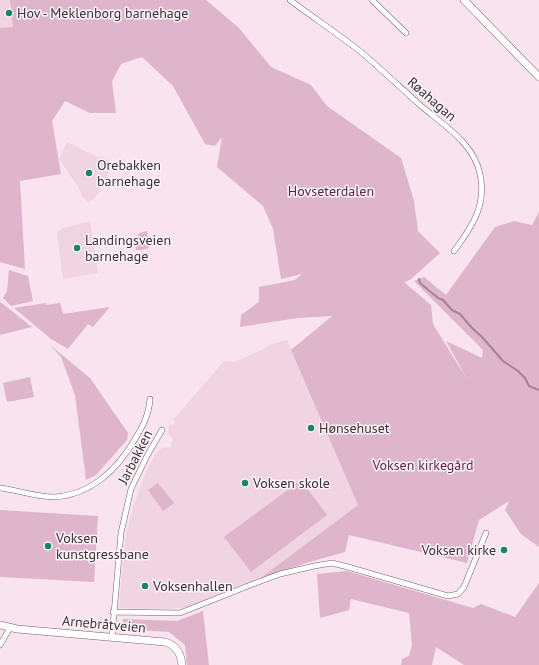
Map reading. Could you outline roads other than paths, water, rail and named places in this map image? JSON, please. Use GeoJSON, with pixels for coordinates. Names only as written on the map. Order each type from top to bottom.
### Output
{"type":"FeatureCollection","features":[{"type":"Feature","properties":{"kind":"street","name":"Røahagan"},"geometry":{"type":"LineString","coordinates":[[290,0],[361,52],[450,130],[470,150],[481,175],[482,196],[476,219],[454,251]]}},
{"type":"Feature","properties":{"kind":"street"},"geometry":{"type":"LineString","coordinates":[[372,0],[406,32]]}},
{"type":"Feature","properties":{"kind":"street"},"geometry":{"type":"LineString","coordinates":[[464,0],[539,78]]}},
{"type":"Feature","properties":{"kind":"street"},"geometry":{"type":"LineString","coordinates":[[0,488],[31,495],[55,496],[69,495],[92,486],[110,472],[130,447],[146,419],[150,407],[150,399]]}},
{"type":"Feature","properties":{"kind":"street","name":"Jarbakken"},"geometry":{"type":"LineString","coordinates":[[112,638],[113,612],[121,533],[130,489],[162,430]]}},
{"type":"Feature","properties":{"kind":"street"},"geometry":{"type":"LineString","coordinates":[[113,612],[180,613],[280,574],[332,563],[448,596],[458,594],[464,587],[486,533]]}},
{"type":"Feature","properties":{"kind":"street","name":"Arnebråtveien"},"geometry":{"type":"LineString","coordinates":[[0,625],[10,628],[168,643],[178,650],[182,665]]}},
{"type":"Feature","properties":{"kind":"street"},"geometry":{"type":"LineString","coordinates":[[0,645],[10,628]]}},
{"type":"Feature","properties":{"kind":"waterway"},"geometry":{"type":"LineString","coordinates":[[419,279],[420,283],[438,298],[443,300],[452,310],[460,314],[503,361],[518,371],[525,378],[529,386],[539,390]]}},
{"type":"Feature","properties":{"kind":"place","name":"Hov - Meklenborg barnehage"},"geometry":{"type":"Point","coordinates":[9,13]}},
{"type":"Feature","properties":{"kind":"place","name":"Orebakken barnehage"},"geometry":{"type":"Point","coordinates":[89,173]}},
{"type":"Feature","properties":{"kind":"place","name":"Landingsveien barnehage"},"geometry":{"type":"Point","coordinates":[77,248]}},
{"type":"Feature","properties":{"kind":"place","name":"Hønsehuset"},"geometry":{"type":"Point","coordinates":[311,428]}},
{"type":"Feature","properties":{"kind":"place","name":"Voksen skole"},"geometry":{"type":"Point","coordinates":[245,483]}},
{"type":"Feature","properties":{"kind":"place","name":"Voksen kunstgressbane"},"geometry":{"type":"Point","coordinates":[48,546]}},
{"type":"Feature","properties":{"kind":"place","name":"Voksen kirke"},"geometry":{"type":"Point","coordinates":[504,550]}},
{"type":"Feature","properties":{"kind":"place","name":"Voksenhallen"},"geometry":{"type":"Point","coordinates":[145,586]}},
{"type":"Feature","properties":{"kind":"park label","name":"Hovseterdalen"},"geometry":{"type":"Point","coordinates":[331,191]}},
{"type":"Feature","properties":{"kind":"park label","name":"Voksen kirkegård"},"geometry":{"type":"Point","coordinates":[423,465]}}]}
